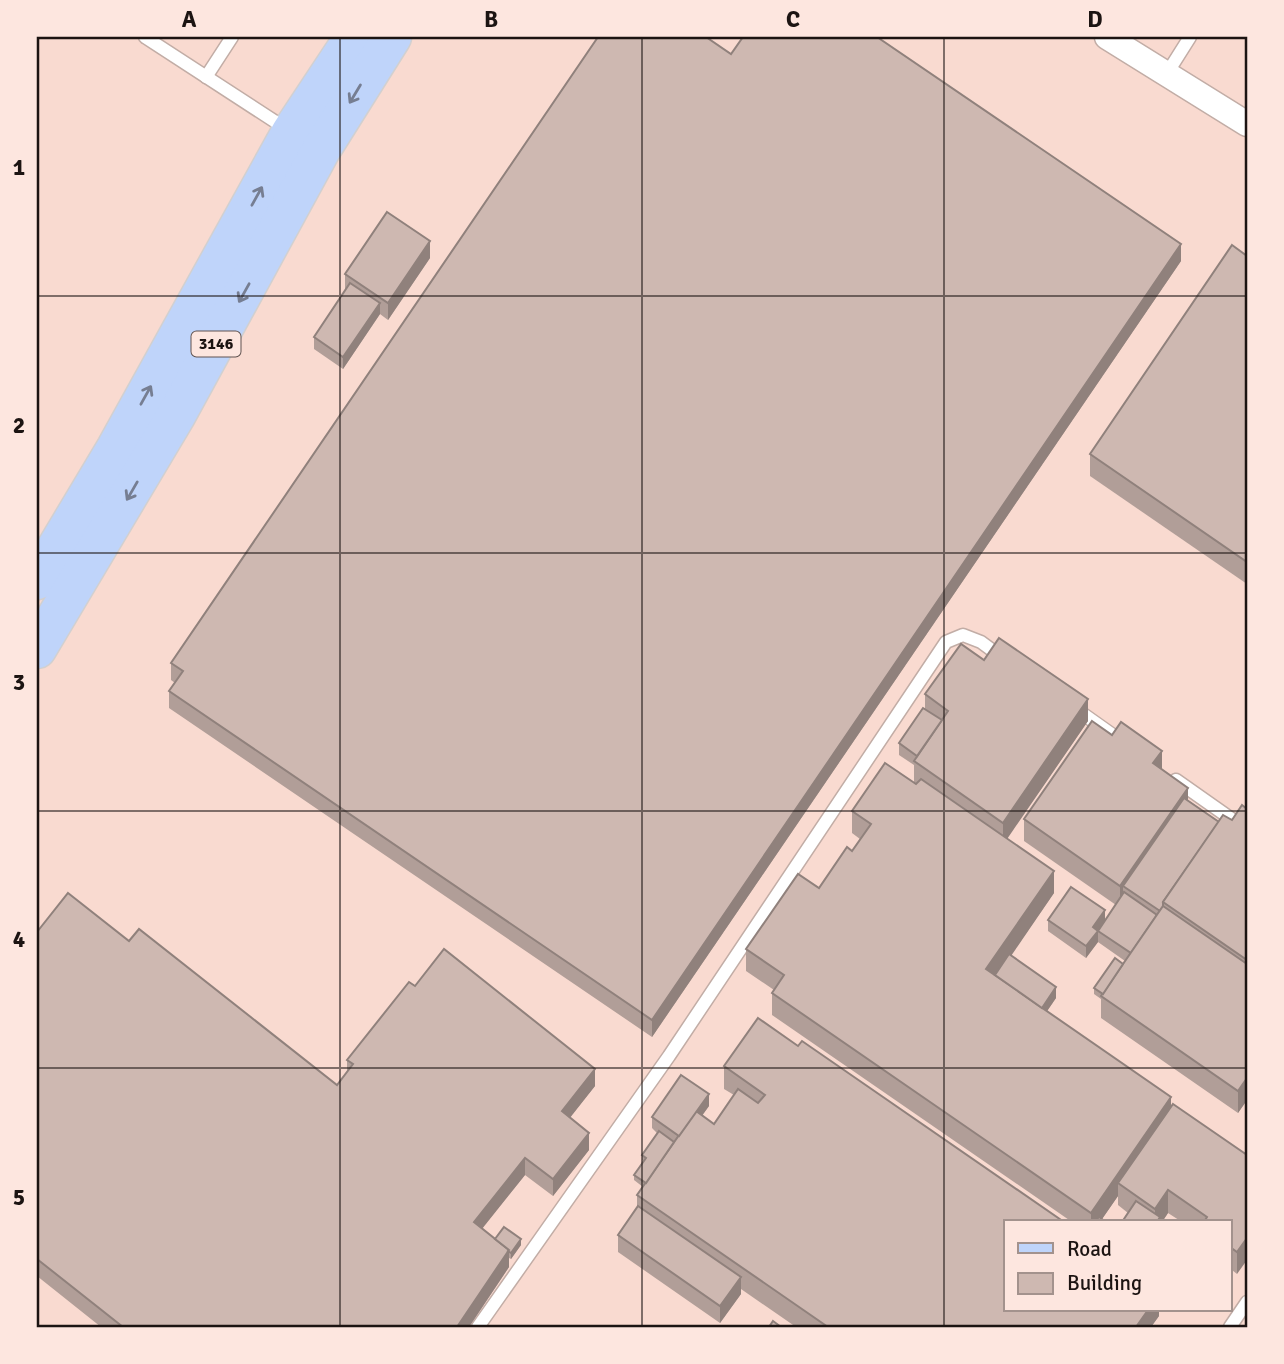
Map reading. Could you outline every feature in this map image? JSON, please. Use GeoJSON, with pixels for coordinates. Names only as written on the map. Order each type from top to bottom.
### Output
{"type":"FeatureCollection","features":[{"type":"Feature","properties":{"kind":"main road","name":"3146"},"geometry":{"type":"LineString","coordinates":[[37,580],[116,448],[291,132],[354,37]]}},
{"type":"Feature","properties":{"kind":"main road","name":"3146"},"geometry":{"type":"LineString","coordinates":[[37,649],[177,414],[321,150],[392,37]]}},
{"type":"Feature","properties":{"kind":"street"},"geometry":{"type":"LineString","coordinates":[[1107,37],[1247,124]]}},
{"type":"Feature","properties":{"kind":"lane"},"geometry":{"type":"LineString","coordinates":[[145,37],[291,132]]}},
{"type":"Feature","properties":{"kind":"lane"},"geometry":{"type":"LineString","coordinates":[[206,77],[232,37]]}},
{"type":"Feature","properties":{"kind":"lane"},"geometry":{"type":"LineString","coordinates":[[1166,75],[1190,37]]}},
{"type":"Feature","properties":{"kind":"lane"},"geometry":{"type":"LineString","coordinates":[[478,1327],[669,1056],[946,642],[963,635],[981,642],[1014,666]]}},
{"type":"Feature","properties":{"kind":"lane"},"geometry":{"type":"LineString","coordinates":[[1070,705],[1136,752]]}},
{"type":"Feature","properties":{"kind":"lane"},"geometry":{"type":"LineString","coordinates":[[1170,775],[1247,830]]}},
{"type":"Feature","properties":{"kind":"lane"},"geometry":{"type":"LineString","coordinates":[[1230,1327],[1247,1303]]}},
{"type":"Feature","properties":{"kind":"shaded area"},"geometry":{"type":"Polygon","coordinates":[[[37,37],[1247,37],[1247,1327],[37,1327],[37,37]]]}},
{"type":"Feature","properties":{"kind":"building"},"geometry":{"type":"Polygon","coordinates":[[[598,37],[706,37],[731,54],[743,37],[877,37],[1181,244],[652,1020],[169,691],[183,671],[171,663],[598,37]]]}},
{"type":"Feature","properties":{"kind":"building"},"geometry":{"type":"Polygon","coordinates":[[[387,212],[430,241],[388,303],[345,274],[387,212]]]}},
{"type":"Feature","properties":{"kind":"building"},"geometry":{"type":"Polygon","coordinates":[[[1232,245],[1247,256],[1247,562],[1090,454],[1232,245]]]}},
{"type":"Feature","properties":{"kind":"building"},"geometry":{"type":"Polygon","coordinates":[[[350,283],[380,303],[343,357],[314,337],[350,283]]]}},
{"type":"Feature","properties":{"kind":"building"},"geometry":{"type":"Polygon","coordinates":[[[999,638],[1088,699],[1003,823],[914,761],[948,711],[925,694],[961,644],[984,660],[999,638]]]}},
{"type":"Feature","properties":{"kind":"building"},"geometry":{"type":"Polygon","coordinates":[[[923,708],[942,720],[917,756],[899,743],[923,708]]]}},
{"type":"Feature","properties":{"kind":"building"},"geometry":{"type":"Polygon","coordinates":[[[1092,721],[1112,735],[1121,722],[1162,751],[1153,763],[1188,788],[1120,886],[1024,819],[1092,721]]]}},
{"type":"Feature","properties":{"kind":"building"},"geometry":{"type":"Polygon","coordinates":[[[885,763],[916,784],[921,779],[1054,871],[986,969],[1171,1097],[1091,1213],[772,993],[784,975],[746,949],[798,874],[819,888],[847,847],[852,851],[871,824],[852,811],[885,763]]]}},
{"type":"Feature","properties":{"kind":"building"},"geometry":{"type":"Polygon","coordinates":[[[1184,798],[1219,822],[1163,902],[1160,911],[1123,886],[1184,798]]]}},
{"type":"Feature","properties":{"kind":"building"},"geometry":{"type":"Polygon","coordinates":[[[1242,805],[1247,809],[1247,960],[1163,902],[1223,815],[1232,820],[1242,805]]]}},
{"type":"Feature","properties":{"kind":"building"},"geometry":{"type":"Polygon","coordinates":[[[1071,887],[1105,910],[1093,927],[1098,931],[1086,946],[1048,920],[1071,887]]]}},
{"type":"Feature","properties":{"kind":"building"},"geometry":{"type":"Polygon","coordinates":[[[1124,892],[1157,915],[1131,953],[1098,931],[1124,892]]]}},
{"type":"Feature","properties":{"kind":"building"},"geometry":{"type":"Polygon","coordinates":[[[68,893],[129,941],[139,929],[337,1085],[353,1064],[347,1060],[409,982],[415,986],[444,949],[595,1069],[562,1111],[589,1133],[553,1179],[525,1158],[474,1222],[509,1250],[457,1327],[123,1327],[37,1259],[37,932],[68,893]]]}},
{"type":"Feature","properties":{"kind":"building"},"geometry":{"type":"Polygon","coordinates":[[[1163,906],[1247,964],[1247,1078],[1238,1091],[1101,996],[1163,906]]]}},
{"type":"Feature","properties":{"kind":"building"},"geometry":{"type":"Polygon","coordinates":[[[1009,954],[1056,987],[1042,1008],[995,975],[1009,954]]]}},
{"type":"Feature","properties":{"kind":"building"},"geometry":{"type":"Polygon","coordinates":[[[1115,958],[1123,964],[1103,994],[1094,988],[1115,958]]]}},
{"type":"Feature","properties":{"kind":"building"},"geometry":{"type":"Polygon","coordinates":[[[758,1018],[798,1046],[802,1041],[1061,1220],[1004,1220],[1004,1312],[1147,1312],[1136,1327],[828,1327],[637,1195],[696,1111],[714,1124],[738,1089],[758,1103],[765,1095],[724,1066],[758,1018]]]}},
{"type":"Feature","properties":{"kind":"building"},"geometry":{"type":"Polygon","coordinates":[[[681,1075],[709,1094],[679,1136],[652,1117],[681,1075]]]}},
{"type":"Feature","properties":{"kind":"building"},"geometry":{"type":"Polygon","coordinates":[[[1173,1104],[1247,1155],[1247,1238],[1237,1252],[1232,1248],[1232,1220],[1205,1220],[1207,1217],[1168,1190],[1155,1209],[1118,1183],[1173,1104]]]}},
{"type":"Feature","properties":{"kind":"building"},"geometry":{"type":"Polygon","coordinates":[[[659,1131],[674,1142],[646,1183],[634,1175],[646,1158],[642,1155],[659,1131]]]}},
{"type":"Feature","properties":{"kind":"building"},"geometry":{"type":"Polygon","coordinates":[[[1136,1201],[1160,1217],[1158,1220],[1123,1220],[1136,1201]]]}},
{"type":"Feature","properties":{"kind":"building"},"geometry":{"type":"Polygon","coordinates":[[[638,1206],[741,1277],[720,1306],[618,1235],[638,1206]]]}},
{"type":"Feature","properties":{"kind":"building"},"geometry":{"type":"Polygon","coordinates":[[[504,1227],[521,1239],[511,1253],[495,1239],[504,1227]]]}},
{"type":"Feature","properties":{"kind":"building"},"geometry":{"type":"Polygon","coordinates":[[[773,1321],[781,1327],[769,1327],[773,1321]]]}}]}
